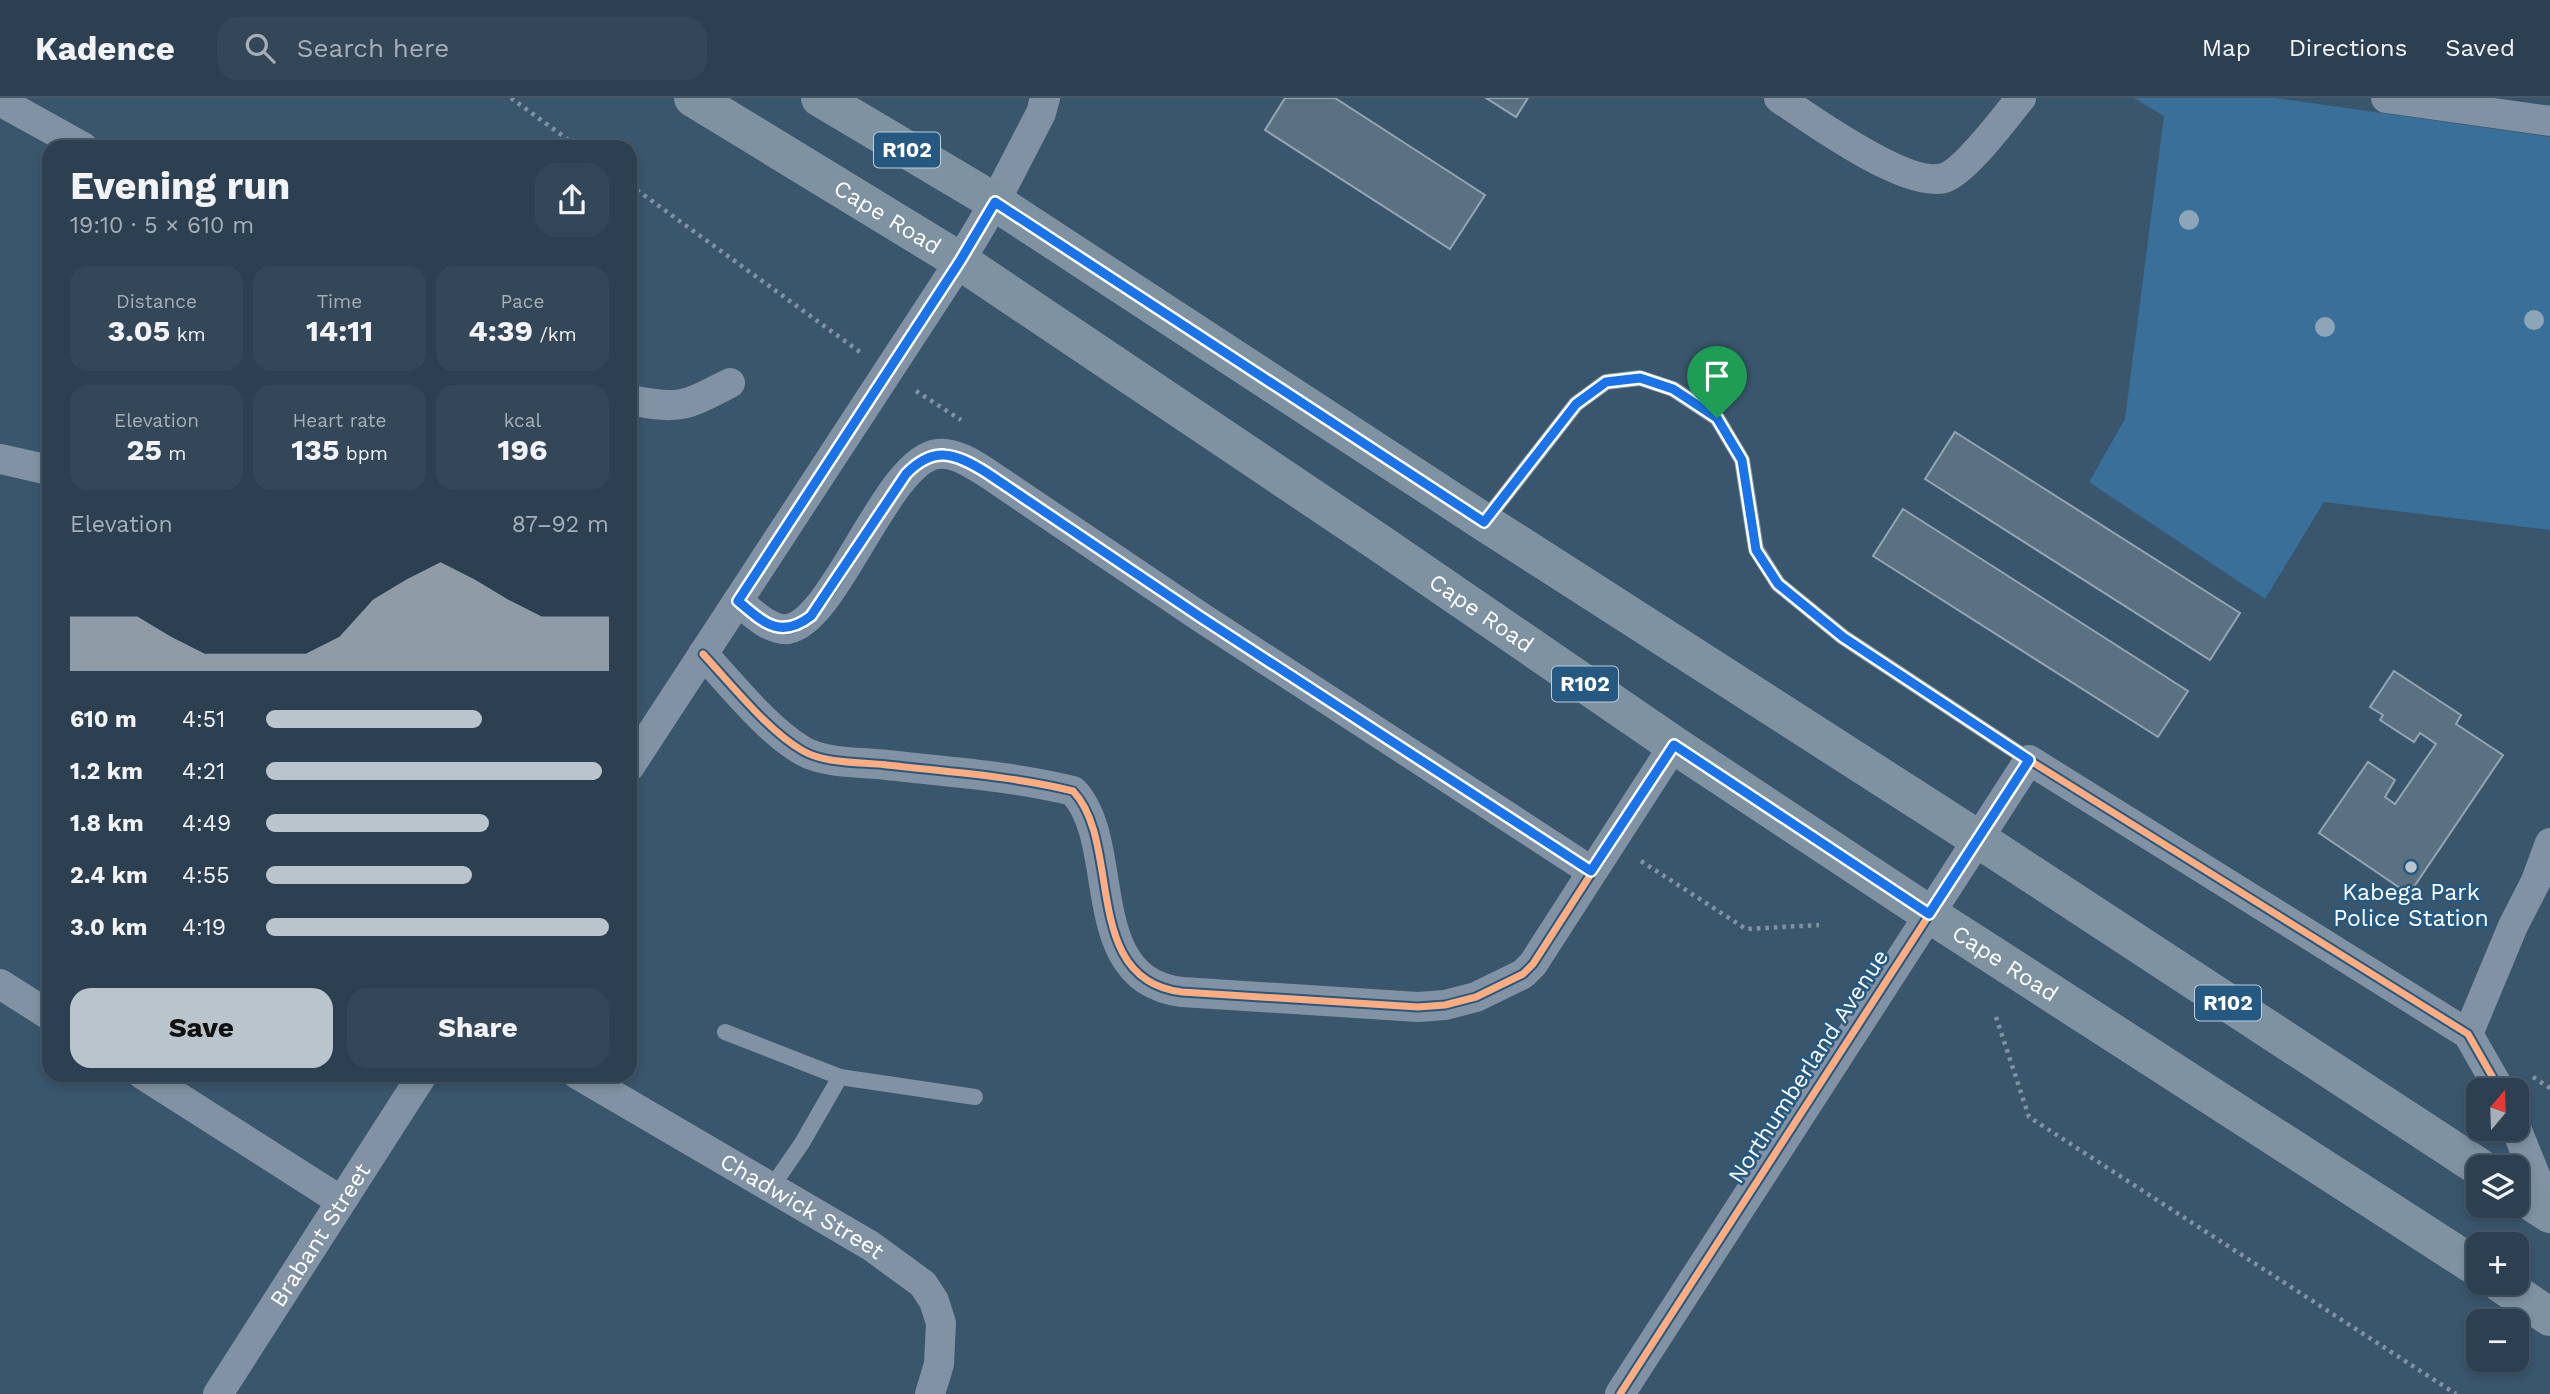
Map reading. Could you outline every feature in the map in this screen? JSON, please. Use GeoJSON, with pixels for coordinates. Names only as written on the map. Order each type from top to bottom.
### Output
{"type":"FeatureCollection","features":[{"type":"Feature","properties":{"kind":"main road","name":"Cape Road"},"geometry":{"type":"LineString","coordinates":[[693,98],[960,261],[1674,745],[1929,914],[2466,1260]]}},
{"type":"Feature","properties":{"kind":"main road","name":"R102"},"geometry":{"type":"LineString","coordinates":[[820,98],[995,202],[2466,1158]]}},
{"type":"Feature","properties":{"kind":"main road"},"geometry":{"type":"LineString","coordinates":[[2529,1200],[2550,1213]]}},
{"type":"Feature","properties":{"kind":"main road"},"geometry":{"type":"LineString","coordinates":[[2518,1295],[2550,1317]]}},
{"type":"Feature","properties":{"kind":"street"},"geometry":{"type":"LineString","coordinates":[[640,730],[703,654],[960,261],[995,202],[1041,113],[1045,98]]}},
{"type":"Feature","properties":{"kind":"street"},"geometry":{"type":"LineString","coordinates":[[1779,98],[1841,140],[1904,172],[1927,180],[1945,178],[1959,169],[2021,98]]}},
{"type":"Feature","properties":{"kind":"street"},"geometry":{"type":"LineString","coordinates":[[2386,98],[2550,121]]}},
{"type":"Feature","properties":{"kind":"street"},"geometry":{"type":"LineString","coordinates":[[0,101],[70,140]]}},
{"type":"Feature","properties":{"kind":"street"},"geometry":{"type":"LineString","coordinates":[[637,401],[664,407],[688,404],[730,383]]}},
{"type":"Feature","properties":{"kind":"street"},"geometry":{"type":"LineString","coordinates":[[738,601],[773,626],[788,629],[801,624],[811,616],[828,592],[906,474],[925,458],[937,454],[951,455],[987,473],[1202,618],[1591,871]]}},
{"type":"Feature","properties":{"kind":"street"},"geometry":{"type":"LineString","coordinates":[[0,459],[42,468]]}},
{"type":"Feature","properties":{"kind":"street"},"geometry":{"type":"LineString","coordinates":[[703,654],[773,727],[803,751],[843,760],[1014,779],[1073,791],[1090,818],[1103,886],[1118,943],[1131,965],[1141,975],[1170,991],[1418,1007],[1445,1005],[1476,998],[1522,974],[1540,956],[1591,871],[1674,745]]}},
{"type":"Feature","properties":{"kind":"street"},"geometry":{"type":"LineString","coordinates":[[2029,760],[2468,1034],[2493,1078]]}},
{"type":"Feature","properties":{"kind":"street","name":"Northumberland Avenue"},"geometry":{"type":"LineString","coordinates":[[1620,1394],[2029,760]]}},
{"type":"Feature","properties":{"kind":"street"},"geometry":{"type":"LineString","coordinates":[[2468,1034],[2513,926],[2536,881],[2550,843]]}},
{"type":"Feature","properties":{"kind":"street"},"geometry":{"type":"LineString","coordinates":[[0,984],[42,1011]]}},
{"type":"Feature","properties":{"kind":"street"},"geometry":{"type":"LineString","coordinates":[[155,1082],[341,1201]]}},
{"type":"Feature","properties":{"kind":"street","name":"Brabant Street"},"geometry":{"type":"LineString","coordinates":[[218,1394],[418,1082]]}},
{"type":"Feature","properties":{"kind":"street","name":"Chadwick Street"},"geometry":{"type":"LineString","coordinates":[[590,1082],[871,1246],[923,1284],[934,1301],[941,1323],[939,1364],[930,1394]]}},
{"type":"Feature","properties":{"kind":"street"},"geometry":{"type":"LineString","coordinates":[[2521,1141],[2550,1213]]}},
{"type":"Feature","properties":{"kind":"lane"},"geometry":{"type":"LineString","coordinates":[[1484,522],[1576,404],[1606,382],[1640,378],[1673,389],[1717,418],[1742,460],[1756,550],[1778,584],[1843,637],[2029,760]]}},
{"type":"Feature","properties":{"kind":"lane"},"geometry":{"type":"LineString","coordinates":[[725,1032],[840,1077],[975,1097]]}},
{"type":"Feature","properties":{"kind":"lane"},"geometry":{"type":"LineString","coordinates":[[771,1188],[802,1143],[840,1077]]}},
{"type":"Feature","properties":{"kind":"path"},"geometry":{"type":"LineString","coordinates":[[510,98],[568,140]]}},
{"type":"Feature","properties":{"kind":"path"},"geometry":{"type":"LineString","coordinates":[[1996,1017],[2029,1117],[2456,1394]]}},
{"type":"Feature","properties":{"kind":"shaded area"},"geometry":{"type":"Polygon","coordinates":[[[2134,98],[2275,98],[2550,137],[2550,530],[2324,502],[2265,599],[2089,482],[2125,419],[2164,116],[2134,98]]]}},
{"type":"Feature","properties":{"kind":"building"},"geometry":{"type":"Polygon","coordinates":[[[1285,98],[1335,98],[1485,195],[1450,249],[1265,130],[1285,98]]]}},
{"type":"Feature","properties":{"kind":"building"},"geometry":{"type":"Polygon","coordinates":[[[1486,98],[1528,98],[1516,117],[1486,98]]]}},
{"type":"Feature","properties":{"kind":"building"},"geometry":{"type":"Polygon","coordinates":[[[1955,432],[2240,613],[2210,660],[1925,479],[1955,432]]]}},
{"type":"Feature","properties":{"kind":"building"},"geometry":{"type":"Polygon","coordinates":[[[1903,509],[2188,691],[2158,737],[1873,556],[1903,509]]]}},
{"type":"Feature","properties":{"kind":"building"},"geometry":{"type":"Polygon","coordinates":[[[2394,671],[2461,715],[2456,724],[2503,755],[2409,894],[2319,833],[2368,762],[2395,780],[2385,797],[2395,804],[2436,744],[2420,733],[2414,742],[2380,720],[2383,715],[2370,707],[2394,671]]]}},
{"type":"Feature","properties":{"kind":"cycle path"},"geometry":{"type":"LineString","coordinates":[[738,601],[761,620],[781,629],[788,629],[806,619],[825,599],[900,482],[919,463],[938,454],[957,457],[987,473],[1202,618],[1591,871]]}},
{"type":"Feature","properties":{"kind":"cycle path"},"geometry":{"type":"LineString","coordinates":[[703,654],[777,732],[812,755],[844,762],[1004,778],[1073,791],[1088,814],[1097,843],[1116,937],[1129,963],[1150,982],[1182,992],[1418,1007],[1445,1005],[1476,997],[1523,974],[1533,964],[1674,745]]}},
{"type":"Feature","properties":{"kind":"cycle path"},"geometry":{"type":"LineString","coordinates":[[1620,1394],[2029,760],[2468,1034],[2493,1078]]}},
{"type":"Feature","properties":{"kind":"place","name":"Kabega Park Police Station"},"geometry":{"type":"Point","coordinates":[2411,867]}},
{"type":"Feature","properties":{"kind":"route"},"geometry":{"type":"LineString","coordinates":[[995,202],[1484,522],[1576,404],[1606,382],[1640,378],[1673,389],[1717,418],[1742,460],[1756,550],[1778,584],[1843,637],[2029,760],[1929,914],[1674,745],[1591,871],[1202,618],[975,465],[951,455],[937,454],[925,458],[906,474],[828,592],[811,616],[801,624],[788,629],[773,626],[738,601],[960,261],[995,202]]}}]}
